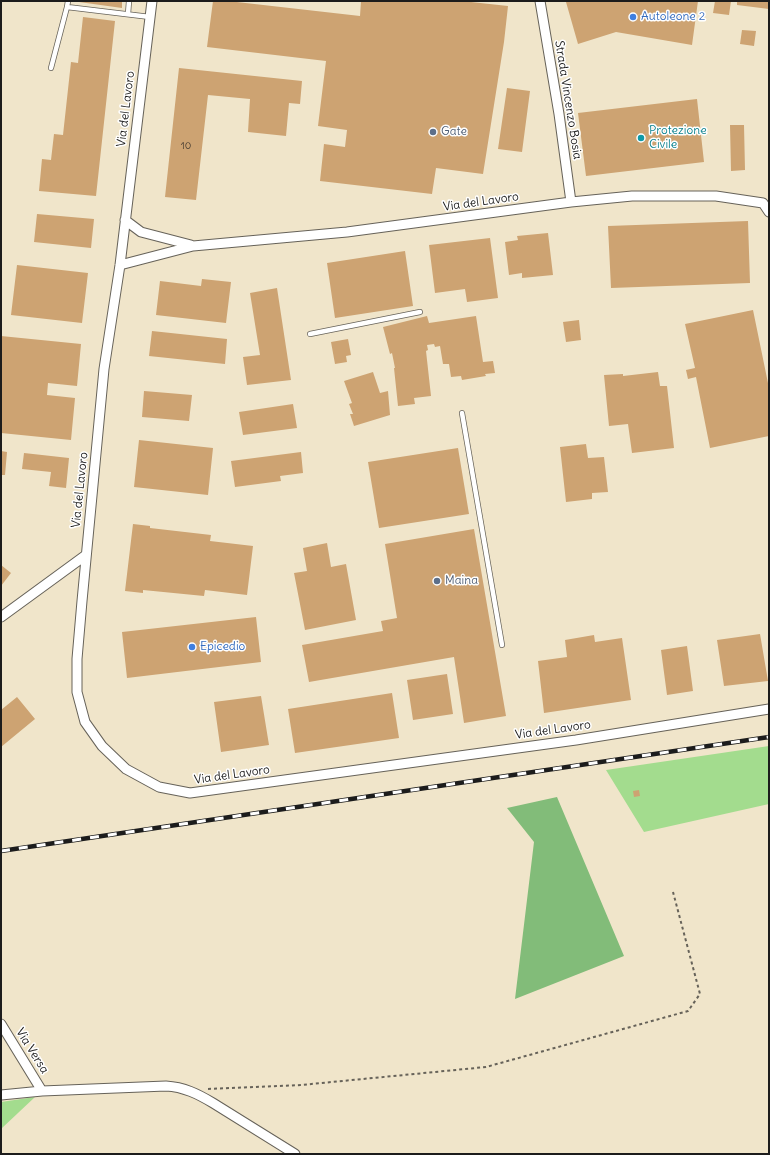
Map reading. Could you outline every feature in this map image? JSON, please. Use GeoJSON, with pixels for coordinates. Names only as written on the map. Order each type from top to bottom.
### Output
{"type":"FeatureCollection","features":[{"type":"Feature","properties":{"kind":"street","name":"Via del Lavoro"},"geometry":{"type":"LineString","coordinates":[[152,1],[120,265],[104,369],[77,659],[77,692],[85,722],[102,746],[126,769],[159,787],[190,793],[576,740],[769,709]]}},
{"type":"Feature","properties":{"kind":"street","name":"Strada Vincenzo Bosia"},"geometry":{"type":"LineString","coordinates":[[540,1],[559,114],[571,202]]}},
{"type":"Feature","properties":{"kind":"street","name":"Via del Lavoro"},"geometry":{"type":"LineString","coordinates":[[120,265],[193,246],[347,232],[571,202],[632,196],[716,196],[763,203],[769,212]]}},
{"type":"Feature","properties":{"kind":"street","name":"Via del Lavoro"},"geometry":{"type":"LineString","coordinates":[[125,220],[141,232],[193,246]]}},
{"type":"Feature","properties":{"kind":"street"},"geometry":{"type":"LineString","coordinates":[[1,617],[86,555]]}},
{"type":"Feature","properties":{"kind":"street","name":"Via Versa"},"geometry":{"type":"LineString","coordinates":[[1,1024],[42,1091]]}},
{"type":"Feature","properties":{"kind":"street"},"geometry":{"type":"LineString","coordinates":[[1,1095],[42,1091],[166,1086],[177,1087],[188,1090],[213,1103],[295,1154]]}},
{"type":"Feature","properties":{"kind":"lane"},"geometry":{"type":"LineString","coordinates":[[51,68],[68,1]]}},
{"type":"Feature","properties":{"kind":"lane"},"geometry":{"type":"LineString","coordinates":[[128,14],[129,1]]}},
{"type":"Feature","properties":{"kind":"lane"},"geometry":{"type":"LineString","coordinates":[[67,7],[150,17]]}},
{"type":"Feature","properties":{"kind":"lane"},"geometry":{"type":"LineString","coordinates":[[310,334],[420,312]]}},
{"type":"Feature","properties":{"kind":"lane"},"geometry":{"type":"LineString","coordinates":[[462,413],[502,645]]}},
{"type":"Feature","properties":{"kind":"path"},"geometry":{"type":"LineString","coordinates":[[188,1090],[301,1085],[486,1067],[688,1011],[700,994],[673,892]]}},
{"type":"Feature","properties":{"kind":"green space"},"geometry":{"type":"Polygon","coordinates":[[[769,746],[769,804],[644,832],[606,770],[769,746]]]}},
{"type":"Feature","properties":{"kind":"green space"},"geometry":{"type":"Polygon","coordinates":[[[557,797],[624,956],[515,999],[534,842],[507,808],[557,797]]]}},
{"type":"Feature","properties":{"kind":"green space"},"geometry":{"type":"Polygon","coordinates":[[[35,1097],[1,1129],[1,1102],[35,1097]]]}},
{"type":"Feature","properties":{"kind":"building"},"geometry":{"type":"Polygon","coordinates":[[[122,1],[122,8],[79,2],[122,1]]]}},
{"type":"Feature","properties":{"kind":"building","name":"Gate"},"geometry":{"type":"Polygon","coordinates":[[[213,1],[228,1],[360,16],[361,1],[462,1],[508,6],[504,42],[483,174],[436,168],[432,194],[320,181],[324,144],[345,147],[347,130],[318,126],[326,61],[207,47],[213,1]]]}},
{"type":"Feature","properties":{"kind":"building","name":"Autoleone 2"},"geometry":{"type":"Polygon","coordinates":[[[698,1],[692,45],[616,32],[578,44],[566,2],[698,1]]]}},
{"type":"Feature","properties":{"kind":"building"},"geometry":{"type":"Polygon","coordinates":[[[715,1],[731,1],[729,15],[713,13],[715,1]]]}},
{"type":"Feature","properties":{"kind":"building"},"geometry":{"type":"Polygon","coordinates":[[[737,1],[769,1],[769,9],[737,5],[737,1]]]}},
{"type":"Feature","properties":{"kind":"building"},"geometry":{"type":"Polygon","coordinates":[[[83,17],[115,21],[96,196],[39,191],[42,159],[51,160],[54,134],[63,135],[71,62],[78,63],[83,17]]]}},
{"type":"Feature","properties":{"kind":"building"},"geometry":{"type":"Polygon","coordinates":[[[742,30],[756,31],[754,46],[740,44],[742,30]]]}},
{"type":"Feature","properties":{"kind":"building"},"geometry":{"type":"Polygon","coordinates":[[[179,68],[302,81],[300,104],[289,103],[286,136],[248,132],[250,99],[208,95],[196,200],[165,197],[179,68]]]}},
{"type":"Feature","properties":{"kind":"building"},"geometry":{"type":"Polygon","coordinates":[[[507,88],[530,91],[522,152],[498,149],[507,88]]]}},
{"type":"Feature","properties":{"kind":"building","name":"Protezione Civile"},"geometry":{"type":"Polygon","coordinates":[[[697,99],[704,162],[586,176],[578,113],[697,99]]]}},
{"type":"Feature","properties":{"kind":"building"},"geometry":{"type":"Polygon","coordinates":[[[730,125],[744,125],[745,170],[731,171],[730,125]]]}},
{"type":"Feature","properties":{"kind":"building"},"geometry":{"type":"Polygon","coordinates":[[[37,214],[94,219],[91,248],[34,242],[37,214]]]}},
{"type":"Feature","properties":{"kind":"building"},"geometry":{"type":"Polygon","coordinates":[[[748,221],[750,283],[611,288],[608,226],[748,221]]]}},
{"type":"Feature","properties":{"kind":"building"},"geometry":{"type":"Polygon","coordinates":[[[548,233],[553,275],[522,278],[522,273],[509,275],[505,242],[518,240],[517,236],[548,233]]]}},
{"type":"Feature","properties":{"kind":"building"},"geometry":{"type":"Polygon","coordinates":[[[490,238],[498,298],[467,302],[465,289],[435,293],[429,245],[490,238]]]}},
{"type":"Feature","properties":{"kind":"building"},"geometry":{"type":"Polygon","coordinates":[[[405,251],[413,306],[335,318],[327,263],[405,251]]]}},
{"type":"Feature","properties":{"kind":"building"},"geometry":{"type":"Polygon","coordinates":[[[17,265],[88,273],[82,323],[11,315],[17,265]]]}},
{"type":"Feature","properties":{"kind":"building"},"geometry":{"type":"Polygon","coordinates":[[[202,279],[231,282],[226,323],[156,315],[160,281],[201,286],[202,279]]]}},
{"type":"Feature","properties":{"kind":"building"},"geometry":{"type":"Polygon","coordinates":[[[277,288],[291,380],[247,385],[243,357],[260,355],[250,293],[277,288]]]}},
{"type":"Feature","properties":{"kind":"building"},"geometry":{"type":"Polygon","coordinates":[[[753,310],[769,388],[769,436],[710,448],[696,377],[688,379],[686,370],[695,368],[685,324],[753,310]]]}},
{"type":"Feature","properties":{"kind":"building"},"geometry":{"type":"Polygon","coordinates":[[[427,316],[429,323],[476,316],[483,362],[493,361],[495,373],[462,380],[461,376],[451,377],[449,364],[443,364],[440,346],[435,347],[434,344],[427,345],[428,350],[426,351],[431,396],[414,398],[415,404],[398,406],[395,368],[392,353],[390,354],[383,327],[427,316]]]}},
{"type":"Feature","properties":{"kind":"building"},"geometry":{"type":"Polygon","coordinates":[[[579,320],[581,340],[566,342],[563,322],[579,320]]]}},
{"type":"Feature","properties":{"kind":"building"},"geometry":{"type":"Polygon","coordinates":[[[152,331],[227,339],[225,364],[149,356],[152,331]]]}},
{"type":"Feature","properties":{"kind":"building"},"geometry":{"type":"Polygon","coordinates":[[[1,336],[81,344],[77,386],[48,383],[47,395],[75,398],[71,440],[1,433],[1,336]]]}},
{"type":"Feature","properties":{"kind":"building"},"geometry":{"type":"Polygon","coordinates":[[[348,339],[351,355],[346,356],[347,362],[335,364],[331,342],[348,339]]]}},
{"type":"Feature","properties":{"kind":"building"},"geometry":{"type":"Polygon","coordinates":[[[373,372],[380,393],[388,391],[390,415],[354,426],[350,414],[353,414],[349,404],[352,403],[344,381],[373,372]]]}},
{"type":"Feature","properties":{"kind":"building"},"geometry":{"type":"Polygon","coordinates":[[[658,372],[660,386],[667,386],[674,448],[632,453],[628,424],[609,426],[604,375],[623,374],[623,376],[658,372]]]}},
{"type":"Feature","properties":{"kind":"building"},"geometry":{"type":"Polygon","coordinates":[[[144,391],[192,395],[189,421],[142,417],[144,391]]]}},
{"type":"Feature","properties":{"kind":"building"},"geometry":{"type":"Polygon","coordinates":[[[293,404],[297,428],[243,435],[239,412],[293,404]]]}},
{"type":"Feature","properties":{"kind":"building"},"geometry":{"type":"Polygon","coordinates":[[[139,440],[213,448],[208,495],[134,487],[139,440]]]}},
{"type":"Feature","properties":{"kind":"building"},"geometry":{"type":"Polygon","coordinates":[[[586,444],[588,458],[604,457],[608,492],[592,493],[592,499],[566,502],[560,447],[586,444]]]}},
{"type":"Feature","properties":{"kind":"building"},"geometry":{"type":"Polygon","coordinates":[[[458,448],[469,514],[379,528],[368,462],[458,448]]]}},
{"type":"Feature","properties":{"kind":"building"},"geometry":{"type":"Polygon","coordinates":[[[1,451],[7,452],[5,475],[1,475],[1,451]]]}},
{"type":"Feature","properties":{"kind":"building"},"geometry":{"type":"Polygon","coordinates":[[[301,452],[303,473],[280,476],[281,481],[235,487],[231,461],[301,452]]]}},
{"type":"Feature","properties":{"kind":"building"},"geometry":{"type":"Polygon","coordinates":[[[24,453],[69,458],[66,488],[49,486],[51,472],[22,469],[24,453]]]}},
{"type":"Feature","properties":{"kind":"building"},"geometry":{"type":"Polygon","coordinates":[[[133,524],[150,526],[150,528],[211,535],[210,541],[253,546],[247,595],[205,590],[204,596],[143,590],[143,593],[125,591],[133,524]]]}},
{"type":"Feature","properties":{"kind":"building","name":"Maina"},"geometry":{"type":"Polygon","coordinates":[[[474,529],[506,716],[464,723],[454,657],[309,682],[302,645],[383,631],[381,621],[397,618],[385,544],[474,529]]]}},
{"type":"Feature","properties":{"kind":"building"},"geometry":{"type":"Polygon","coordinates":[[[327,543],[331,567],[346,564],[356,620],[305,630],[294,573],[307,571],[303,548],[327,543]]]}},
{"type":"Feature","properties":{"kind":"building"},"geometry":{"type":"Polygon","coordinates":[[[1,565],[11,573],[1,586],[1,565]]]}},
{"type":"Feature","properties":{"kind":"building","name":"Epicedio"},"geometry":{"type":"Polygon","coordinates":[[[256,617],[261,662],[127,678],[122,632],[256,617]]]}},
{"type":"Feature","properties":{"kind":"building"},"geometry":{"type":"Polygon","coordinates":[[[760,634],[768,681],[724,686],[717,640],[760,634]]]}},
{"type":"Feature","properties":{"kind":"building"},"geometry":{"type":"Polygon","coordinates":[[[594,635],[595,642],[622,638],[631,700],[544,713],[538,661],[567,657],[565,640],[594,635]]]}},
{"type":"Feature","properties":{"kind":"building"},"geometry":{"type":"Polygon","coordinates":[[[687,646],[693,691],[667,695],[661,650],[687,646]]]}},
{"type":"Feature","properties":{"kind":"building"},"geometry":{"type":"Polygon","coordinates":[[[447,674],[453,714],[413,720],[407,680],[447,674]]]}},
{"type":"Feature","properties":{"kind":"building"},"geometry":{"type":"Polygon","coordinates":[[[392,693],[399,738],[295,753],[288,709],[392,693]]]}},
{"type":"Feature","properties":{"kind":"building"},"geometry":{"type":"Polygon","coordinates":[[[261,696],[269,745],[221,752],[214,702],[261,696]]]}},
{"type":"Feature","properties":{"kind":"building"},"geometry":{"type":"Polygon","coordinates":[[[17,697],[35,719],[1,747],[1,710],[17,697]]]}},
{"type":"Feature","properties":{"kind":"building"},"geometry":{"type":"Polygon","coordinates":[[[639,790],[640,796],[634,797],[633,791],[639,790]]]}},
{"type":"Feature","properties":{"kind":"railway"},"geometry":{"type":"LineString","coordinates":[[1,851],[769,737]]}},
{"type":"Feature","properties":{"kind":"place","name":"Autoleone 2"},"geometry":{"type":"Point","coordinates":[633,17]}},
{"type":"Feature","properties":{"kind":"place","name":"Gate"},"geometry":{"type":"Point","coordinates":[433,132]}},
{"type":"Feature","properties":{"kind":"place","name":"Protezione Civile"},"geometry":{"type":"Point","coordinates":[641,138]}},
{"type":"Feature","properties":{"kind":"place","name":"Maina"},"geometry":{"type":"Point","coordinates":[437,581]}},
{"type":"Feature","properties":{"kind":"place","name":"Epicedio"},"geometry":{"type":"Point","coordinates":[192,647]}}]}
